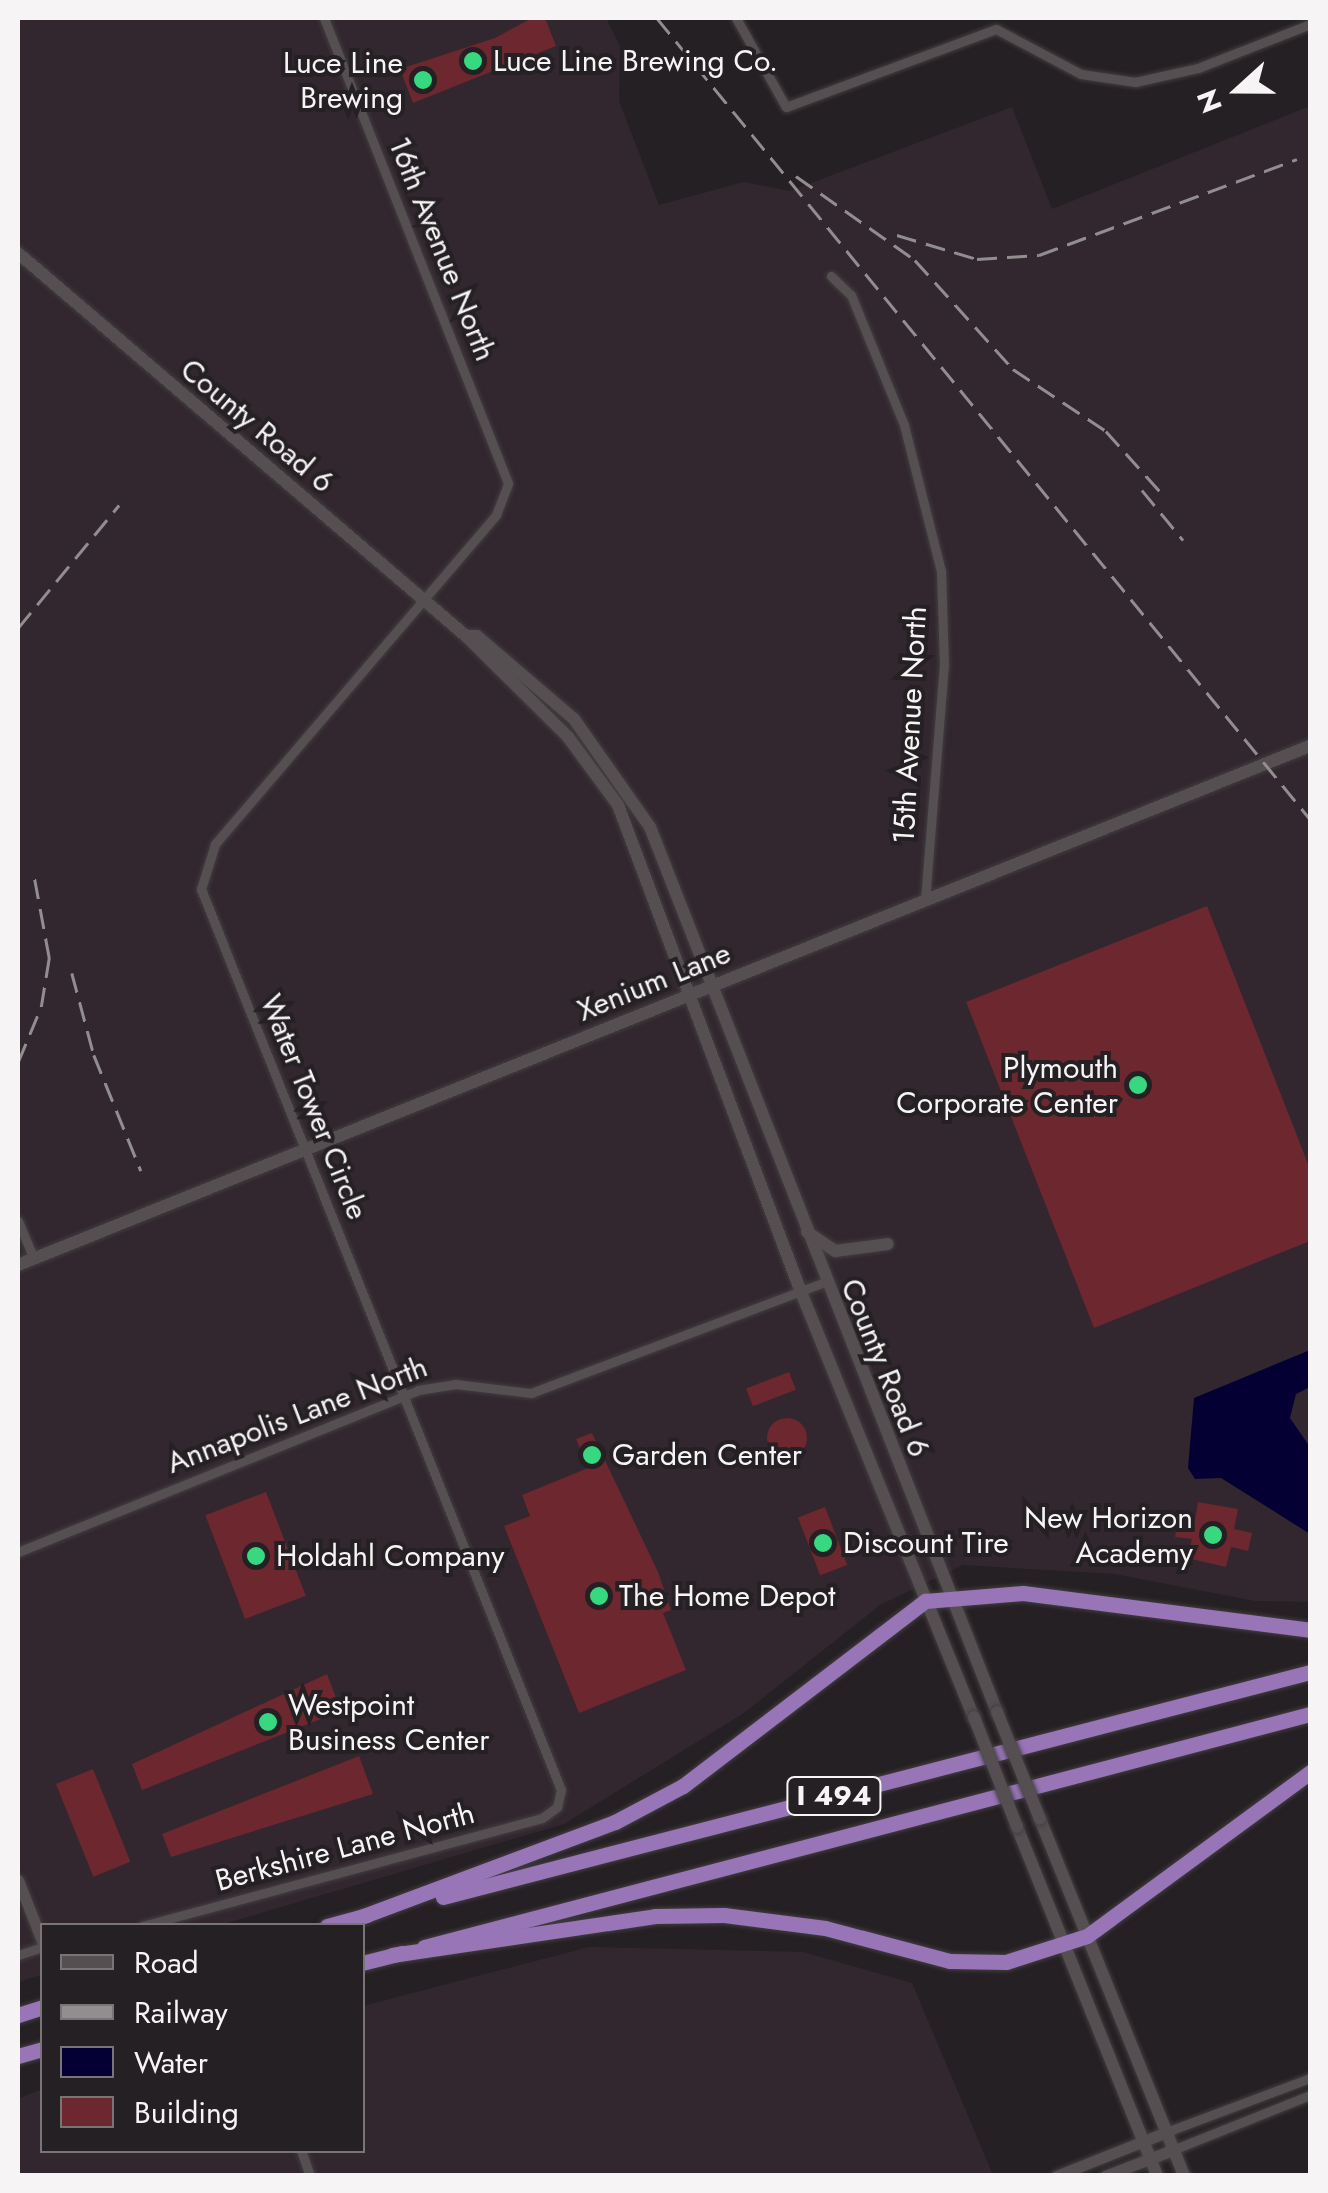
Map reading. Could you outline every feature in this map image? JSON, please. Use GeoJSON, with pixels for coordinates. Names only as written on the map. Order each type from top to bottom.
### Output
{"type":"FeatureCollection","features":[{"type":"Feature","properties":{"kind":"highway"},"geometry":{"type":"LineString","coordinates":[[358,1918],[615,1822],[684,1786],[925,1601],[949,1596],[1108,1600],[1238,1626],[1310,1630]]}},
{"type":"Feature","properties":{"kind":"highway","name":"I 494"},"geometry":{"type":"LineString","coordinates":[[339,1923],[1310,1672]]}},
{"type":"Feature","properties":{"kind":"highway","name":"I 494"},"geometry":{"type":"LineString","coordinates":[[365,1962],[1310,1714]]}},
{"type":"Feature","properties":{"kind":"highway"},"geometry":{"type":"LineString","coordinates":[[392,1955],[655,1916],[724,1915],[826,1928],[964,1963],[1063,1947],[1087,1936],[1310,1772]]}},
{"type":"Feature","properties":{"kind":"main road","name":"County Road 6"},"geometry":{"type":"LineString","coordinates":[[18,253],[466,636],[568,737],[618,805],[694,992],[801,1292],[1157,2176]]}},
{"type":"Feature","properties":{"kind":"main road","name":"County Road 6"},"geometry":{"type":"LineString","coordinates":[[466,636],[477,636],[528,676],[603,752],[650,827],[824,1282],[1184,2176]]}},
{"type":"Feature","properties":{"kind":"main road","name":"Xenium Lane"},"geometry":{"type":"LineString","coordinates":[[18,1266],[1310,746]]}},
{"type":"Feature","properties":{"kind":"main road"},"geometry":{"type":"LineString","coordinates":[[804,1229],[835,1251],[888,1244]]}},
{"type":"Feature","properties":{"kind":"street","name":"16th Avenue North"},"geometry":{"type":"LineString","coordinates":[[324,18],[508,484],[506,499]]}},
{"type":"Feature","properties":{"kind":"street"},"geometry":{"type":"LineString","coordinates":[[736,18],[786,106],[996,29],[1080,74],[1135,82],[1198,68],[1310,24]]}},
{"type":"Feature","properties":{"kind":"street","name":"15th Avenue North"},"geometry":{"type":"LineString","coordinates":[[832,276],[851,295],[886,376],[941,571],[944,664],[924,899]]}},
{"type":"Feature","properties":{"kind":"street","name":"Water Tower Circle"},"geometry":{"type":"LineString","coordinates":[[506,499],[215,844],[202,873],[205,904],[558,1774],[557,1807]]}},
{"type":"Feature","properties":{"kind":"street"},"geometry":{"type":"LineString","coordinates":[[18,1221],[34,1259]]}},
{"type":"Feature","properties":{"kind":"street","name":"Annapolis Lane North"},"geometry":{"type":"LineString","coordinates":[[18,1552],[404,1396],[455,1384],[531,1392],[824,1282]]}},
{"type":"Feature","properties":{"kind":"street","name":"Berkshire Lane North"},"geometry":{"type":"LineString","coordinates":[[153,1923],[542,1818],[557,1807]]}},
{"type":"Feature","properties":{"kind":"street"},"geometry":{"type":"LineString","coordinates":[[18,1880],[40,1939]]}},
{"type":"Feature","properties":{"kind":"street"},"geometry":{"type":"LineString","coordinates":[[1056,2176],[1310,2078]]}},
{"type":"Feature","properties":{"kind":"street"},"geometry":{"type":"LineString","coordinates":[[1105,2176],[1310,2095]]}},
{"type":"Feature","properties":{"kind":"shaded area"},"geometry":{"type":"Polygon","coordinates":[[[18,18],[606,18],[620,46],[619,101],[659,205],[744,182],[790,191],[1012,107],[1052,209],[1310,106],[1310,1602],[1255,1601],[1115,1574],[963,1565],[880,1605],[744,1713],[564,1824],[227,1923],[40,1923],[40,1976],[18,1982],[18,18]]]}},
{"type":"Feature","properties":{"kind":"shaded area"},"geometry":{"type":"Polygon","coordinates":[[[589,1947],[803,1952],[912,1983],[993,2175],[18,2175],[18,2099],[40,2090],[40,2153],[365,2153],[365,2005],[589,1947]]]}},
{"type":"Feature","properties":{"kind":"water"},"geometry":{"type":"Polygon","coordinates":[[[1310,1350],[1310,1387],[1296,1394],[1290,1418],[1310,1447],[1310,1534],[1221,1478],[1195,1479],[1188,1468],[1194,1398],[1310,1350]]]}},
{"type":"Feature","properties":{"kind":"building","name":"Luce Line Brewing Co."},"geometry":{"type":"Polygon","coordinates":[[[532,18],[545,18],[556,46],[413,103],[400,69],[495,38],[532,18]]]}},
{"type":"Feature","properties":{"kind":"building","name":"Plymouth Corporate Center"},"geometry":{"type":"Polygon","coordinates":[[[1207,906],[1310,1169],[1310,1241],[1094,1328],[966,1002],[1207,906]]]}},
{"type":"Feature","properties":{"kind":"building"},"geometry":{"type":"Polygon","coordinates":[[[789,1372],[796,1390],[753,1406],[746,1388],[789,1372]]]}},
{"type":"Feature","properties":{"kind":"building"},"geometry":{"type":"Polygon","coordinates":[[[787,1418],[801,1424],[807,1438],[801,1452],[787,1458],[773,1452],[767,1438],[773,1424],[787,1418]]]}},
{"type":"Feature","properties":{"kind":"building","name":"The Home Depot"},"geometry":{"type":"Polygon","coordinates":[[[592,1433],[658,1572],[671,1610],[663,1613],[686,1670],[579,1713],[504,1526],[530,1516],[522,1495],[588,1468],[576,1439],[592,1433]]]}},
{"type":"Feature","properties":{"kind":"building","name":"Holdahl Company"},"geometry":{"type":"Polygon","coordinates":[[[266,1492],[306,1596],[245,1619],[205,1515],[266,1492]]]}},
{"type":"Feature","properties":{"kind":"building","name":"New Horizon Academy"},"geometry":{"type":"Polygon","coordinates":[[[1198,1502],[1238,1509],[1234,1529],[1252,1533],[1248,1551],[1231,1547],[1226,1567],[1187,1558],[1192,1539],[1175,1537],[1178,1518],[1195,1520],[1198,1502]]]}},
{"type":"Feature","properties":{"kind":"building","name":"Discount Tire"},"geometry":{"type":"Polygon","coordinates":[[[825,1507],[847,1565],[820,1575],[798,1517],[825,1507]]]}},
{"type":"Feature","properties":{"kind":"building","name":"Westpoint Business Center"},"geometry":{"type":"Polygon","coordinates":[[[327,1674],[341,1711],[142,1790],[132,1764],[327,1674]]]}},
{"type":"Feature","properties":{"kind":"building","name":"Westpoint Business Center"},"geometry":{"type":"Polygon","coordinates":[[[359,1756],[373,1794],[171,1857],[162,1834],[359,1756]]]}},
{"type":"Feature","properties":{"kind":"building"},"geometry":{"type":"Polygon","coordinates":[[[93,1769],[130,1862],[93,1877],[56,1784],[93,1769]]]}},
{"type":"Feature","properties":{"kind":"railway"},"geometry":{"type":"LineString","coordinates":[[657,18],[1310,819]]}},
{"type":"Feature","properties":{"kind":"railway"},"geometry":{"type":"LineString","coordinates":[[897,235],[977,259],[1039,255],[1297,159]]}},
{"type":"Feature","properties":{"kind":"railway"},"geometry":{"type":"LineString","coordinates":[[796,176],[915,260],[1013,369],[1106,431],[1166,498]]}},
{"type":"Feature","properties":{"kind":"railway"},"geometry":{"type":"LineString","coordinates":[[1142,490],[1183,540]]}},
{"type":"Feature","properties":{"kind":"railway"},"geometry":{"type":"LineString","coordinates":[[18,628],[119,505]]}},
{"type":"Feature","properties":{"kind":"railway"},"geometry":{"type":"LineString","coordinates":[[18,1062],[41,1007],[49,958],[34,877]]}},
{"type":"Feature","properties":{"kind":"railway"},"geometry":{"type":"LineString","coordinates":[[72,973],[94,1055],[141,1171]]}},
{"type":"Feature","properties":{"kind":"place","name":"Luce Line Brewing Co."},"geometry":{"type":"Point","coordinates":[473,61]}},
{"type":"Feature","properties":{"kind":"place","name":"Luce Line Brewing"},"geometry":{"type":"Point","coordinates":[423,80]}},
{"type":"Feature","properties":{"kind":"place","name":"Plymouth Corporate Center"},"geometry":{"type":"Point","coordinates":[1138,1085]}},
{"type":"Feature","properties":{"kind":"place","name":"Garden Center"},"geometry":{"type":"Point","coordinates":[592,1455]}},
{"type":"Feature","properties":{"kind":"place","name":"New Horizon Academy"},"geometry":{"type":"Point","coordinates":[1213,1535]}},
{"type":"Feature","properties":{"kind":"place","name":"Discount Tire"},"geometry":{"type":"Point","coordinates":[823,1543]}},
{"type":"Feature","properties":{"kind":"place","name":"Holdahl Company"},"geometry":{"type":"Point","coordinates":[256,1556]}},
{"type":"Feature","properties":{"kind":"place","name":"The Home Depot"},"geometry":{"type":"Point","coordinates":[599,1596]}},
{"type":"Feature","properties":{"kind":"place","name":"Westpoint Business Center"},"geometry":{"type":"Point","coordinates":[268,1722]}}]}
